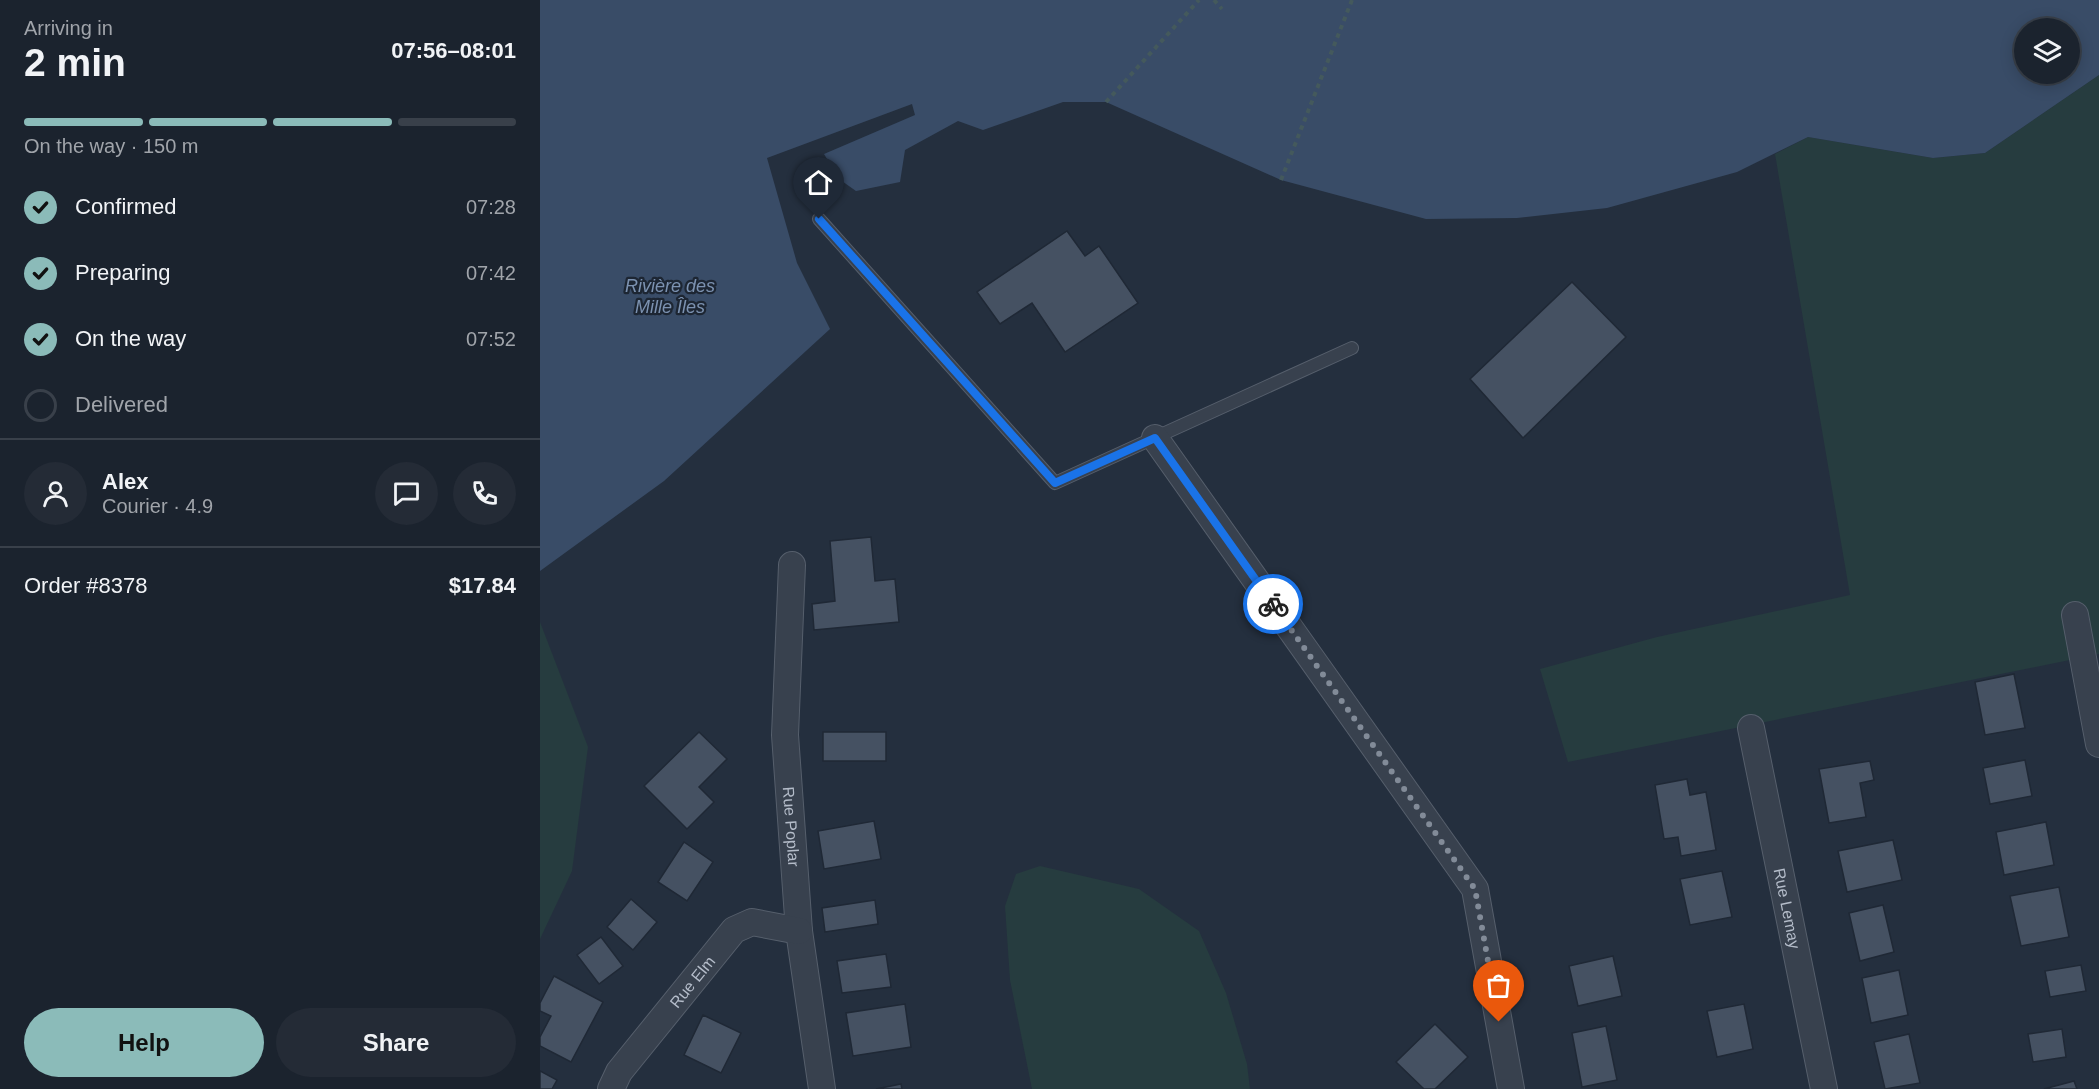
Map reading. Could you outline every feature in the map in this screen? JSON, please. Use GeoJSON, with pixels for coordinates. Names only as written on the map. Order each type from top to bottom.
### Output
{"type":"FeatureCollection","features":[{"type":"Feature","properties":{"kind":"street"},"geometry":{"type":"LineString","coordinates":[[1155,438],[1475,889],[1511,1089]]}},
{"type":"Feature","properties":{"kind":"street","name":"Rue Poplar"},"geometry":{"type":"LineString","coordinates":[[792,565],[785,735],[800,931],[822,1089]]}},
{"type":"Feature","properties":{"kind":"street"},"geometry":{"type":"LineString","coordinates":[[2075,615],[2099,744]]}},
{"type":"Feature","properties":{"kind":"street","name":"Rue Lemay"},"geometry":{"type":"LineString","coordinates":[[1751,728],[1824,1089]]}},
{"type":"Feature","properties":{"kind":"street","name":"Rue Elm"},"geometry":{"type":"LineString","coordinates":[[611,1089],[619,1072],[734,930],[752,922],[800,931]]}},
{"type":"Feature","properties":{"kind":"lane"},"geometry":{"type":"LineString","coordinates":[[819,219],[1055,483],[1352,348]]}},
{"type":"Feature","properties":{"kind":"path"},"geometry":{"type":"LineString","coordinates":[[1106,102],[1199,0]]}},
{"type":"Feature","properties":{"kind":"path"},"geometry":{"type":"LineString","coordinates":[[1214,0],[1222,9]]}},
{"type":"Feature","properties":{"kind":"path"},"geometry":{"type":"LineString","coordinates":[[1281,180],[1352,0]]}},
{"type":"Feature","properties":{"kind":"green space"},"geometry":{"type":"Polygon","coordinates":[[[2099,75],[2099,654],[1568,762],[1540,669],[1657,637],[1850,595],[1775,154],[1808,137],[1933,158],[1985,153],[2099,75]]]}},
{"type":"Feature","properties":{"kind":"green space"},"geometry":{"type":"Polygon","coordinates":[[[540,622],[588,747],[572,871],[540,939],[540,622]]]}},
{"type":"Feature","properties":{"kind":"green space"},"geometry":{"type":"Polygon","coordinates":[[[1040,866],[1139,889],[1199,931],[1226,993],[1247,1064],[1250,1089],[1032,1089],[1010,980],[1005,906],[1016,874],[1040,866]]]}},
{"type":"Feature","properties":{"kind":"water","name":"Rivière des Mille Îles"},"geometry":{"type":"Polygon","coordinates":[[[540,0],[2099,0],[2099,75],[1985,153],[1933,158],[1808,137],[1737,172],[1607,208],[1517,218],[1426,219],[1281,180],[1106,102],[1063,102],[983,130],[958,121],[905,150],[900,182],[856,191],[839,179],[824,154],[915,115],[912,104],[767,158],[797,263],[830,329],[664,481],[540,571],[540,0]]]}},
{"type":"Feature","properties":{"kind":"building"},"geometry":{"type":"Polygon","coordinates":[[[1067,231],[1085,256],[1099,246],[1138,303],[1065,352],[1032,303],[1000,324],[977,292],[1067,231]]]}},
{"type":"Feature","properties":{"kind":"building"},"geometry":{"type":"Polygon","coordinates":[[[1572,282],[1626,337],[1523,438],[1470,379],[1572,282]]]}},
{"type":"Feature","properties":{"kind":"building"},"geometry":{"type":"Polygon","coordinates":[[[871,537],[875,581],[895,579],[899,622],[814,630],[812,604],[835,601],[830,541],[871,537]]]}},
{"type":"Feature","properties":{"kind":"building"},"geometry":{"type":"Polygon","coordinates":[[[2014,674],[2025,728],[1985,735],[1975,682],[2014,674]]]}},
{"type":"Feature","properties":{"kind":"building"},"geometry":{"type":"Polygon","coordinates":[[[699,732],[727,759],[699,787],[714,802],[687,829],[644,786],[699,732]]]}},
{"type":"Feature","properties":{"kind":"building"},"geometry":{"type":"Polygon","coordinates":[[[823,732],[886,732],[886,761],[823,761],[823,732]]]}},
{"type":"Feature","properties":{"kind":"building"},"geometry":{"type":"Polygon","coordinates":[[[2025,760],[2032,796],[1990,804],[1983,768],[2025,760]]]}},
{"type":"Feature","properties":{"kind":"building"},"geometry":{"type":"Polygon","coordinates":[[[1870,761],[1874,780],[1860,783],[1866,817],[1829,823],[1819,769],[1870,761]]]}},
{"type":"Feature","properties":{"kind":"building"},"geometry":{"type":"Polygon","coordinates":[[[1687,779],[1690,795],[1706,792],[1716,850],[1681,856],[1678,837],[1664,839],[1655,785],[1687,779]]]}},
{"type":"Feature","properties":{"kind":"building"},"geometry":{"type":"Polygon","coordinates":[[[874,821],[881,859],[824,869],[818,831],[874,821]]]}},
{"type":"Feature","properties":{"kind":"building"},"geometry":{"type":"Polygon","coordinates":[[[2046,822],[2054,865],[2004,875],[1996,832],[2046,822]]]}},
{"type":"Feature","properties":{"kind":"building"},"geometry":{"type":"Polygon","coordinates":[[[1893,840],[1902,880],[1847,892],[1838,851],[1893,840]]]}},
{"type":"Feature","properties":{"kind":"building"},"geometry":{"type":"Polygon","coordinates":[[[684,842],[713,862],[687,901],[658,882],[684,842]]]}},
{"type":"Feature","properties":{"kind":"building"},"geometry":{"type":"Polygon","coordinates":[[[1722,871],[1732,917],[1690,925],[1680,879],[1722,871]]]}},
{"type":"Feature","properties":{"kind":"building"},"geometry":{"type":"Polygon","coordinates":[[[2059,887],[2069,937],[2021,946],[2010,896],[2059,887]]]}},
{"type":"Feature","properties":{"kind":"building"},"geometry":{"type":"Polygon","coordinates":[[[631,899],[657,922],[633,950],[607,927],[631,899]]]}},
{"type":"Feature","properties":{"kind":"building"},"geometry":{"type":"Polygon","coordinates":[[[875,900],[878,924],[825,932],[822,908],[875,900]]]}},
{"type":"Feature","properties":{"kind":"building"},"geometry":{"type":"Polygon","coordinates":[[[1883,905],[1894,952],[1860,961],[1849,913],[1883,905]]]}},
{"type":"Feature","properties":{"kind":"building"},"geometry":{"type":"Polygon","coordinates":[[[601,937],[623,966],[599,984],[577,955],[601,937]]]}},
{"type":"Feature","properties":{"kind":"building"},"geometry":{"type":"Polygon","coordinates":[[[886,954],[891,987],[842,993],[837,961],[886,954]]]}},
{"type":"Feature","properties":{"kind":"building"},"geometry":{"type":"Polygon","coordinates":[[[1613,956],[1622,996],[1578,1006],[1569,966],[1613,956]]]}},
{"type":"Feature","properties":{"kind":"building"},"geometry":{"type":"Polygon","coordinates":[[[2081,965],[2086,991],[2050,997],[2045,971],[2081,965]]]}},
{"type":"Feature","properties":{"kind":"building"},"geometry":{"type":"Polygon","coordinates":[[[1899,970],[1908,1015],[1871,1023],[1862,978],[1899,970]]]}},
{"type":"Feature","properties":{"kind":"building"},"geometry":{"type":"Polygon","coordinates":[[[554,976],[603,1002],[571,1062],[540,1046],[540,1037],[551,1016],[540,1011],[540,1003],[554,976]]]}},
{"type":"Feature","properties":{"kind":"building"},"geometry":{"type":"Polygon","coordinates":[[[905,1004],[911,1047],[853,1056],[846,1013],[905,1004]]]}},
{"type":"Feature","properties":{"kind":"building"},"geometry":{"type":"Polygon","coordinates":[[[1744,1004],[1753,1049],[1717,1057],[1707,1011],[1744,1004]]]}},
{"type":"Feature","properties":{"kind":"building"},"geometry":{"type":"Polygon","coordinates":[[[703,1015],[741,1033],[721,1073],[684,1055],[703,1015]]]}},
{"type":"Feature","properties":{"kind":"building"},"geometry":{"type":"Polygon","coordinates":[[[1435,1024],[1468,1057],[1435,1089],[1424,1089],[1396,1062],[1435,1024]]]}},
{"type":"Feature","properties":{"kind":"building"},"geometry":{"type":"Polygon","coordinates":[[[1606,1026],[1617,1080],[1582,1087],[1572,1033],[1606,1026]]]}},
{"type":"Feature","properties":{"kind":"building"},"geometry":{"type":"Polygon","coordinates":[[[2062,1029],[2066,1057],[2033,1062],[2028,1034],[2062,1029]]]}},
{"type":"Feature","properties":{"kind":"building"},"geometry":{"type":"Polygon","coordinates":[[[1909,1034],[1920,1083],[1885,1089],[1874,1042],[1909,1034]]]}},
{"type":"Feature","properties":{"kind":"building"},"geometry":{"type":"Polygon","coordinates":[[[540,1071],[557,1080],[552,1089],[540,1089],[540,1071]]]}},
{"type":"Feature","properties":{"kind":"building"},"geometry":{"type":"Polygon","coordinates":[[[2074,1081],[2077,1089],[2044,1089],[2074,1081]]]}},
{"type":"Feature","properties":{"kind":"building"},"geometry":{"type":"Polygon","coordinates":[[[901,1084],[902,1089],[876,1089],[901,1084]]]}},
{"type":"Feature","properties":{"kind":"way so far"},"geometry":{"type":"LineString","coordinates":[[1273,604],[1475,889],[1499,1022]]}},
{"type":"Feature","properties":{"kind":"route"},"geometry":{"type":"LineString","coordinates":[[819,219],[1055,483],[1155,438],[1273,604]]}}]}
